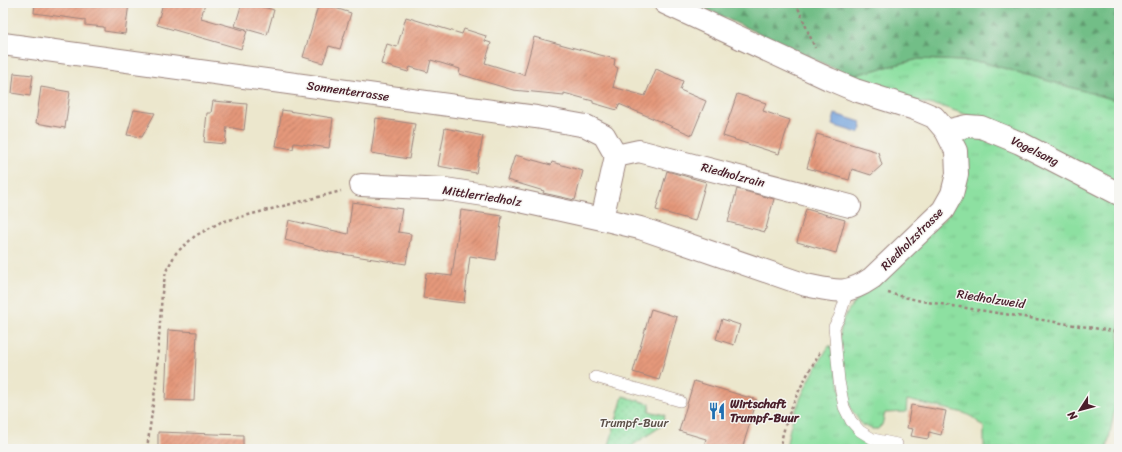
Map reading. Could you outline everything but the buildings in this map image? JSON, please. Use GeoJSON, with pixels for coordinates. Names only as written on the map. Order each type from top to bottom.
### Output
{"type":"FeatureCollection","features":[{"type":"Feature","properties":{"kind":"street","name":"Riedholzstrasse"},"geometry":{"type":"LineString","coordinates":[[665,3],[828,80],[921,112],[934,118],[946,131],[956,151],[956,174],[952,194],[943,210],[872,278],[854,289]]}},
{"type":"Feature","properties":{"kind":"street","name":"Sonnenterrasse"},"geometry":{"type":"LineString","coordinates":[[3,44],[586,126],[604,135],[616,156]]}},
{"type":"Feature","properties":{"kind":"street","name":"Vogelsang"},"geometry":{"type":"LineString","coordinates":[[946,131],[967,126],[981,127],[1020,143],[1119,194]]}},
{"type":"Feature","properties":{"kind":"street","name":"Riedholzrain"},"geometry":{"type":"LineString","coordinates":[[616,156],[639,151],[850,206]]}},
{"type":"Feature","properties":{"kind":"street"},"geometry":{"type":"LineString","coordinates":[[616,156],[602,219],[640,228],[806,285],[834,291],[854,289]]}},
{"type":"Feature","properties":{"kind":"street","name":"Mittlerriedholz"},"geometry":{"type":"LineString","coordinates":[[361,185],[452,190],[511,199],[602,219]]}},
{"type":"Feature","properties":{"kind":"lane"},"geometry":{"type":"LineString","coordinates":[[854,289],[834,327],[839,381],[844,407],[851,421],[860,431],[873,439],[897,444]]}},
{"type":"Feature","properties":{"kind":"lane"},"geometry":{"type":"LineString","coordinates":[[595,377],[680,401]]}},
{"type":"Feature","properties":{"kind":"path"},"geometry":{"type":"LineString","coordinates":[[796,3],[828,80]]}},
{"type":"Feature","properties":{"kind":"path"},"geometry":{"type":"LineString","coordinates":[[147,449],[156,382],[162,293],[166,271],[176,252],[195,236],[221,222],[361,185]]}},
{"type":"Feature","properties":{"kind":"path","name":"Riedholzweid"},"geometry":{"type":"LineString","coordinates":[[854,289],[1119,332]]}},
{"type":"Feature","properties":{"kind":"path"},"geometry":{"type":"LineString","coordinates":[[780,449],[782,433],[798,392],[834,327]]}},
{"type":"Feature","properties":{"kind":"green space"},"geometry":{"type":"Polygon","coordinates":[[[693,3],[1119,3],[1119,101],[982,62],[919,59],[850,76],[693,3]]]}},
{"type":"Feature","properties":{"kind":"green space"},"geometry":{"type":"Polygon","coordinates":[[[919,59],[982,62],[1119,101],[1119,188],[974,117],[943,107],[887,95],[850,76],[919,59]]]}},
{"type":"Feature","properties":{"kind":"green space"},"geometry":{"type":"Polygon","coordinates":[[[972,131],[1119,199],[1119,387],[1107,449],[984,449],[984,427],[972,417],[964,413],[907,400],[906,412],[885,413],[882,425],[878,429],[872,429],[862,425],[851,409],[846,391],[841,361],[840,334],[843,319],[853,303],[876,284],[947,216],[963,140],[966,134],[972,131]]]}},
{"type":"Feature","properties":{"kind":"green space"},"geometry":{"type":"Polygon","coordinates":[[[829,346],[831,346],[848,426],[860,438],[874,447],[881,449],[786,449],[792,421],[802,395],[829,346]]]}},
{"type":"Feature","properties":{"kind":"green space","name":"Trumpf-Buur"},"geometry":{"type":"Polygon","coordinates":[[[623,396],[650,404],[649,411],[665,415],[663,425],[633,445],[632,449],[608,449],[623,396]]]}},
{"type":"Feature","properties":{"kind":"water"},"geometry":{"type":"Polygon","coordinates":[[[835,114],[861,122],[862,129],[858,133],[832,125],[835,114]]]}},
{"type":"Feature","properties":{"kind":"place","name":"Wirtschaft Trumpf-Buur"},"geometry":{"type":"Point","coordinates":[717,411]}}]}
